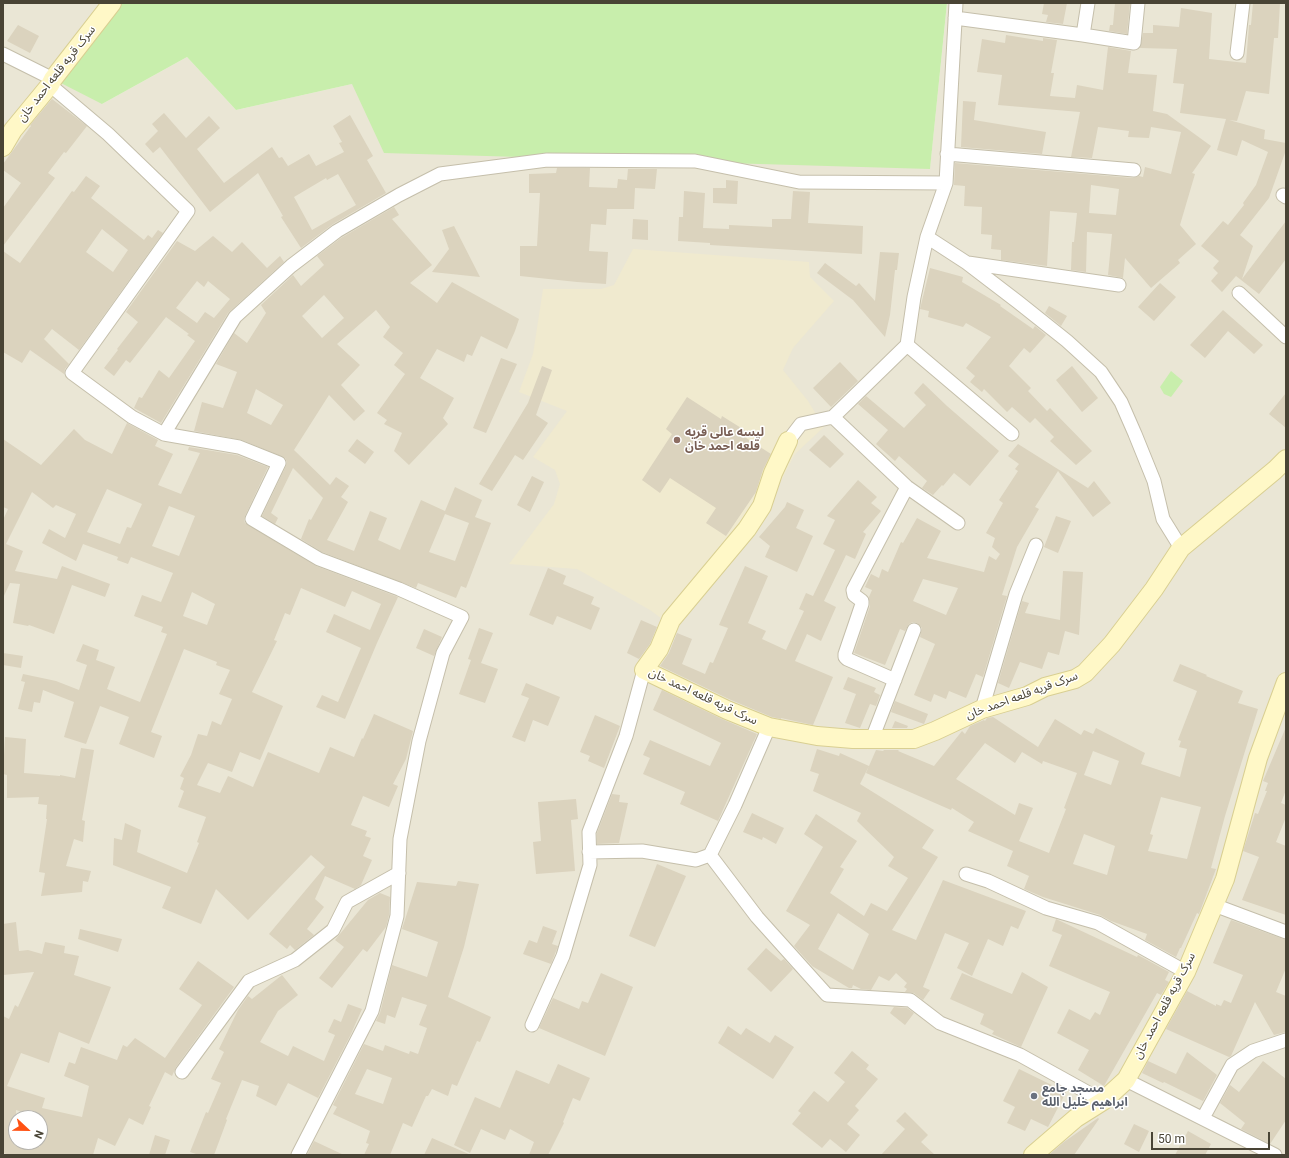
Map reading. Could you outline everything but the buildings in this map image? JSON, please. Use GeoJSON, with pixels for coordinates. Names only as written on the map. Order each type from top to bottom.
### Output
{"type":"FeatureCollection","features":[{"type":"Feature","properties":{"kind":"street","name":"سرک قریه قلعه احمد خان"},"geometry":{"type":"LineString","coordinates":[[3,147],[13,130],[112,3]]}},
{"type":"Feature","properties":{"kind":"street"},"geometry":{"type":"LineString","coordinates":[[788,441],[801,424],[833,417],[907,345],[914,297],[927,237],[946,184],[956,3]]}},
{"type":"Feature","properties":{"kind":"street"},"geometry":{"type":"LineString","coordinates":[[1083,35],[1088,3]]}},
{"type":"Feature","properties":{"kind":"street"},"geometry":{"type":"LineString","coordinates":[[955,18],[1083,35],[1134,44],[1138,3]]}},
{"type":"Feature","properties":{"kind":"street"},"geometry":{"type":"LineString","coordinates":[[1237,53],[1243,3]]}},
{"type":"Feature","properties":{"kind":"street"},"geometry":{"type":"LineString","coordinates":[[3,54],[51,82],[108,134],[188,211],[72,373],[132,417],[164,434],[239,448],[279,463],[252,519],[319,559],[399,589],[462,617],[443,653],[419,740],[400,839],[397,916],[372,1011],[298,1155]]}},
{"type":"Feature","properties":{"kind":"street"},"geometry":{"type":"LineString","coordinates":[[948,154],[1134,170]]}},
{"type":"Feature","properties":{"kind":"street"},"geometry":{"type":"LineString","coordinates":[[164,434],[235,317],[291,266],[337,231],[399,195],[440,174],[547,160],[695,161],[799,182],[946,184]]}},
{"type":"Feature","properties":{"kind":"street"},"geometry":{"type":"LineString","coordinates":[[927,237],[967,263],[1067,341],[1101,372],[1121,402],[1154,481],[1163,519],[1181,548]]}},
{"type":"Feature","properties":{"kind":"street"},"geometry":{"type":"LineString","coordinates":[[967,263],[1119,285]]}},
{"type":"Feature","properties":{"kind":"street"},"geometry":{"type":"LineString","coordinates":[[1239,293],[1286,337]]}},
{"type":"Feature","properties":{"kind":"street"},"geometry":{"type":"LineString","coordinates":[[907,345],[1012,434]]}},
{"type":"Feature","properties":{"kind":"street"},"geometry":{"type":"LineString","coordinates":[[833,417],[907,487],[958,523]]}},
{"type":"Feature","properties":{"kind":"street","name":"سرک قریه قلعه احمد خان"},"geometry":{"type":"LineString","coordinates":[[788,441],[773,473],[762,506],[747,529],[671,620],[659,649],[644,670],[727,710],[769,727],[818,736],[872,739],[914,739],[982,709],[1027,696],[1045,687],[1075,679],[1085,673],[1112,644],[1154,589],[1181,548],[1275,470],[1286,459]]}},
{"type":"Feature","properties":{"kind":"street"},"geometry":{"type":"LineString","coordinates":[[895,680],[847,659],[845,654],[862,601],[854,595],[853,590],[907,487]]}},
{"type":"Feature","properties":{"kind":"street"},"geometry":{"type":"LineString","coordinates":[[982,709],[1016,594],[1036,545]]}},
{"type":"Feature","properties":{"kind":"street"},"geometry":{"type":"LineString","coordinates":[[872,739],[914,630]]}},
{"type":"Feature","properties":{"kind":"street"},"geometry":{"type":"LineString","coordinates":[[532,1025],[563,956],[590,865],[589,832],[626,736],[644,670]]}},
{"type":"Feature","properties":{"kind":"street","name":"سرک قریه قلعه احمد خان"},"geometry":{"type":"LineString","coordinates":[[1033,1155],[1076,1118],[1103,1101],[1126,1080],[1186,972],[1225,879],[1258,758],[1286,682]]}},
{"type":"Feature","properties":{"kind":"street"},"geometry":{"type":"LineString","coordinates":[[590,852],[642,851],[696,860],[710,855],[769,727]]}},
{"type":"Feature","properties":{"kind":"street"},"geometry":{"type":"LineString","coordinates":[[710,855],[757,917],[827,995],[910,1000],[940,1023],[1020,1055],[1103,1101]]}},
{"type":"Feature","properties":{"kind":"street"},"geometry":{"type":"LineString","coordinates":[[182,1072],[249,981],[295,960],[333,930],[347,902],[399,873]]}},
{"type":"Feature","properties":{"kind":"street"},"geometry":{"type":"LineString","coordinates":[[966,874],[988,881],[1046,908],[1098,923],[1186,972]]}},
{"type":"Feature","properties":{"kind":"street"},"geometry":{"type":"LineString","coordinates":[[1214,905],[1286,932]]}},
{"type":"Feature","properties":{"kind":"street"},"geometry":{"type":"LineString","coordinates":[[1203,1118],[1232,1065],[1253,1051],[1286,1040]]}},
{"type":"Feature","properties":{"kind":"street"},"geometry":{"type":"LineString","coordinates":[[1126,1080],[1275,1155]]}},
{"type":"Feature","properties":{"kind":"shaded area"},"geometry":{"type":"Polygon","coordinates":[[[3,3],[112,3],[102,104],[187,57],[236,110],[352,84],[930,168],[947,3],[1286,3],[1286,1155],[3,1155],[3,3]]]}},
{"type":"Feature","properties":{"kind":"shaded area","name":"لیسه عالی قریه قلعه احمد خان"},"geometry":{"type":"Polygon","coordinates":[[[633,249],[809,262],[810,277],[834,301],[793,348],[783,370],[808,401],[824,427],[795,454],[780,483],[736,531],[662,619],[650,610],[577,569],[509,564],[554,504],[560,484],[555,470],[533,457],[567,411],[519,392],[533,354],[543,289],[601,289],[614,285],[633,249]]]}},
{"type":"Feature","properties":{"kind":"green space"},"geometry":{"type":"Polygon","coordinates":[[[112,3],[947,3],[930,169],[384,153],[352,84],[236,110],[187,57],[102,104],[53,79],[112,3]]]}},
{"type":"Feature","properties":{"kind":"green space"},"geometry":{"type":"Polygon","coordinates":[[[1171,371],[1183,381],[1171,397],[1164,394],[1160,387],[1171,371]]]}},
{"type":"Feature","properties":{"kind":"place","name":"لیسه عالی قریه قلعه احمد خان"},"geometry":{"type":"Point","coordinates":[677,440]}},
{"type":"Feature","properties":{"kind":"place","name":"مسجد جامع ابراهیم خلیل الله"},"geometry":{"type":"Point","coordinates":[1034,1096]}}]}
